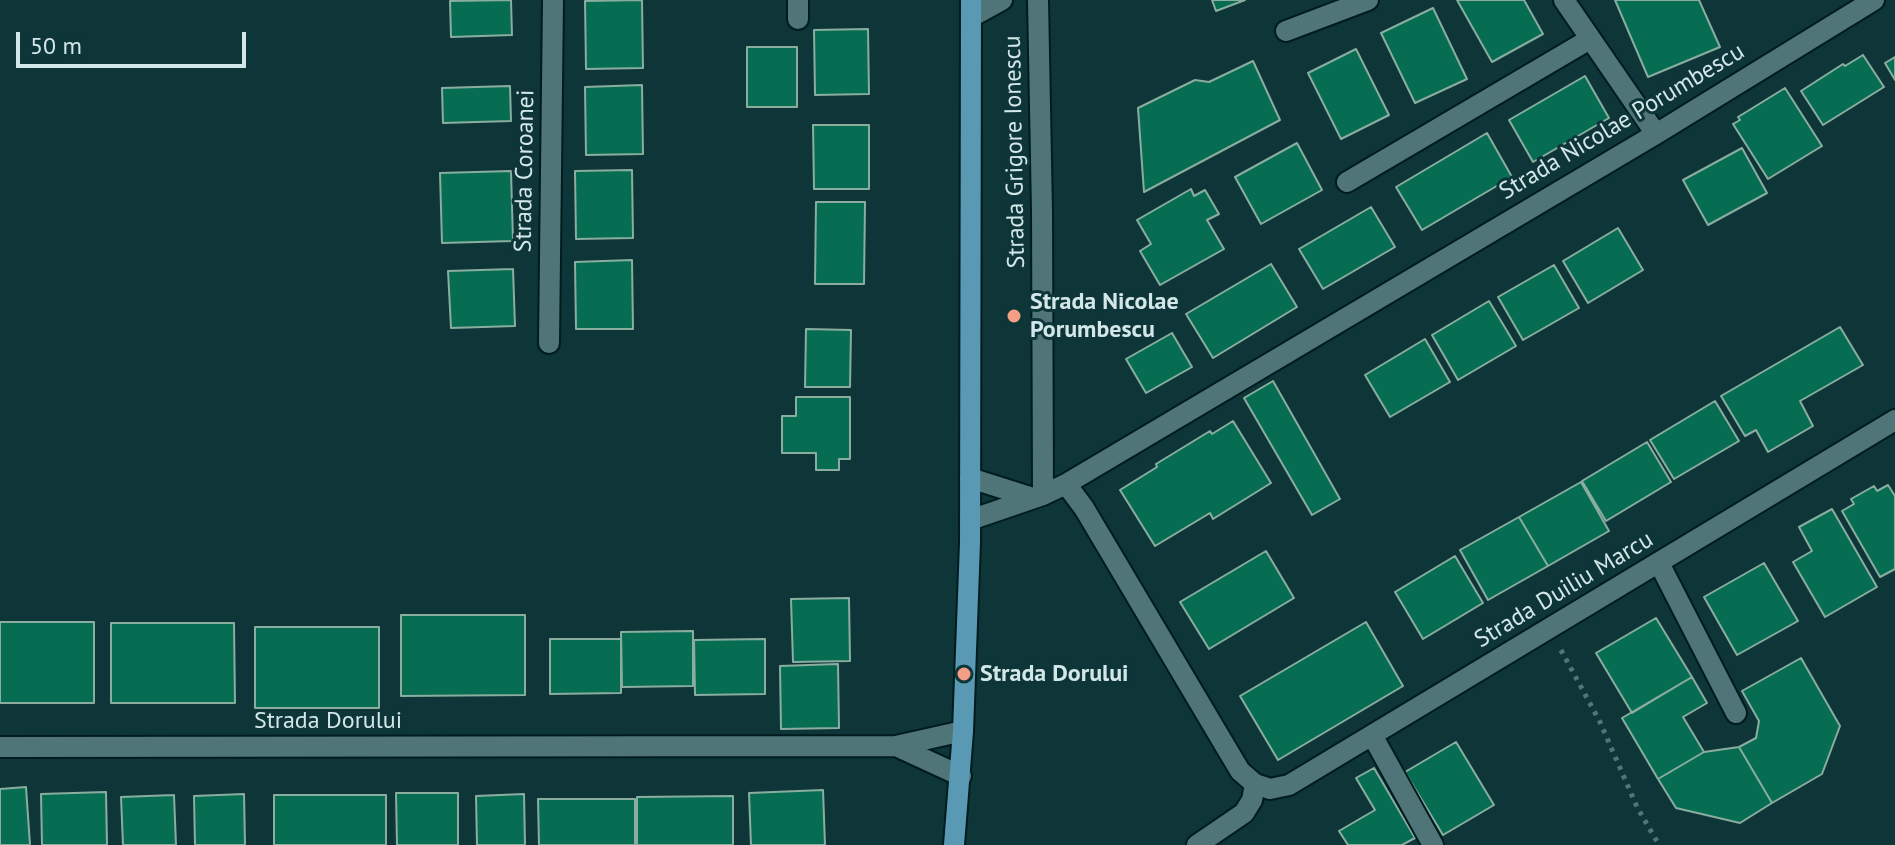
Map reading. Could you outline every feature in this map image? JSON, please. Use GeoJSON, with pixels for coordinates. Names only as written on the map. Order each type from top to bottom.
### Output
{"type":"FeatureCollection","features":[{"type":"Feature","properties":{"kind":"main road","name":"Strada Grigore Ionescu"},"geometry":{"type":"LineString","coordinates":[[954,845],[961,776],[970,520],[971,8]]}},
{"type":"Feature","properties":{"kind":"street","name":"Strada Coroanei"},"geometry":{"type":"LineString","coordinates":[[549,343],[553,0]]}},
{"type":"Feature","properties":{"kind":"street"},"geometry":{"type":"LineString","coordinates":[[971,8],[1002,0]]}},
{"type":"Feature","properties":{"kind":"street","name":"Strada Grigore Ionescu"},"geometry":{"type":"LineString","coordinates":[[1038,0],[1042,212],[1038,497]]}},
{"type":"Feature","properties":{"kind":"street"},"geometry":{"type":"LineString","coordinates":[[1286,31],[1368,0]]}},
{"type":"Feature","properties":{"kind":"street"},"geometry":{"type":"LineString","coordinates":[[1564,0],[1656,134]]}},
{"type":"Feature","properties":{"kind":"street","name":"Strada Nicolae Porumbescu"},"geometry":{"type":"LineString","coordinates":[[1066,484],[1656,134],[1874,0]]}},
{"type":"Feature","properties":{"kind":"street"},"geometry":{"type":"LineString","coordinates":[[1347,182],[1590,39]]}},
{"type":"Feature","properties":{"kind":"street","name":"Strada Duiliu Marcu"},"geometry":{"type":"LineString","coordinates":[[1255,784],[1270,789],[1289,785],[1895,420]]}},
{"type":"Feature","properties":{"kind":"street"},"geometry":{"type":"LineString","coordinates":[[970,478],[1038,497]]}},
{"type":"Feature","properties":{"kind":"street"},"geometry":{"type":"LineString","coordinates":[[970,520],[1066,484],[1084,508],[1240,771],[1255,784],[1252,800],[1244,813],[1197,845]]}},
{"type":"Feature","properties":{"kind":"street"},"geometry":{"type":"LineString","coordinates":[[1659,563],[1736,713]]}},
{"type":"Feature","properties":{"kind":"street","name":"Strada Dorului"},"geometry":{"type":"LineString","coordinates":[[0,747],[896,746],[963,731]]}},
{"type":"Feature","properties":{"kind":"street"},"geometry":{"type":"LineString","coordinates":[[1372,735],[1433,845]]}},
{"type":"Feature","properties":{"kind":"street","name":"Strada Dorului"},"geometry":{"type":"LineString","coordinates":[[896,746],[961,776]]}},
{"type":"Feature","properties":{"kind":"path"},"geometry":{"type":"LineString","coordinates":[[1549,629],[1600,722],[1637,807],[1659,845]]}},
{"type":"Feature","properties":{"kind":"building"},"geometry":{"type":"Polygon","coordinates":[[[511,0],[512,35],[451,37],[450,1],[511,0]]]}},
{"type":"Feature","properties":{"kind":"building"},"geometry":{"type":"Polygon","coordinates":[[[642,0],[643,68],[586,69],[585,1],[642,0]]]}},
{"type":"Feature","properties":{"kind":"building"},"geometry":{"type":"Polygon","coordinates":[[[1212,0],[1245,0],[1216,11],[1212,0]]]}},
{"type":"Feature","properties":{"kind":"building"},"geometry":{"type":"Polygon","coordinates":[[[1457,0],[1524,0],[1543,34],[1492,62],[1457,0]]]}},
{"type":"Feature","properties":{"kind":"building"},"geometry":{"type":"Polygon","coordinates":[[[1615,0],[1699,0],[1720,47],[1648,77],[1615,0]]]}},
{"type":"Feature","properties":{"kind":"building"},"geometry":{"type":"Polygon","coordinates":[[[1433,8],[1467,79],[1415,103],[1381,33],[1433,8]]]}},
{"type":"Feature","properties":{"kind":"building"},"geometry":{"type":"Polygon","coordinates":[[[868,29],[869,94],[815,95],[814,30],[868,29]]]}},
{"type":"Feature","properties":{"kind":"building"},"geometry":{"type":"Polygon","coordinates":[[[747,47],[797,47],[797,107],[747,107],[747,47]]]}},
{"type":"Feature","properties":{"kind":"building"},"geometry":{"type":"Polygon","coordinates":[[[1356,49],[1389,115],[1341,139],[1308,73],[1356,49]]]}},
{"type":"Feature","properties":{"kind":"building"},"geometry":{"type":"Polygon","coordinates":[[[1863,55],[1884,87],[1823,125],[1801,91],[1863,55]]]}},
{"type":"Feature","properties":{"kind":"building"},"geometry":{"type":"Polygon","coordinates":[[[1895,57],[1895,80],[1885,63],[1895,57]]]}},
{"type":"Feature","properties":{"kind":"building"},"geometry":{"type":"Polygon","coordinates":[[[1253,61],[1280,120],[1144,192],[1138,108],[1195,80],[1209,82],[1253,61]]]}},
{"type":"Feature","properties":{"kind":"building"},"geometry":{"type":"Polygon","coordinates":[[[1585,76],[1609,118],[1533,162],[1509,120],[1585,76]]]}},
{"type":"Feature","properties":{"kind":"building"},"geometry":{"type":"Polygon","coordinates":[[[642,85],[643,154],[586,155],[585,87],[642,85]]]}},
{"type":"Feature","properties":{"kind":"building"},"geometry":{"type":"Polygon","coordinates":[[[510,86],[511,121],[443,123],[442,88],[510,86]]]}},
{"type":"Feature","properties":{"kind":"building"},"geometry":{"type":"Polygon","coordinates":[[[1785,88],[1822,146],[1768,179],[1733,124],[1740,120],[1738,117],[1785,88]]]}},
{"type":"Feature","properties":{"kind":"building"},"geometry":{"type":"Polygon","coordinates":[[[813,125],[869,125],[869,189],[814,189],[813,125]]]}},
{"type":"Feature","properties":{"kind":"building"},"geometry":{"type":"Polygon","coordinates":[[[1487,133],[1512,177],[1422,230],[1396,187],[1487,133]]]}},
{"type":"Feature","properties":{"kind":"building"},"geometry":{"type":"Polygon","coordinates":[[[1297,143],[1322,190],[1261,224],[1235,177],[1297,143]]]}},
{"type":"Feature","properties":{"kind":"building"},"geometry":{"type":"Polygon","coordinates":[[[1742,148],[1767,193],[1708,225],[1683,180],[1742,148]]]}},
{"type":"Feature","properties":{"kind":"building"},"geometry":{"type":"Polygon","coordinates":[[[632,170],[633,238],[576,239],[575,171],[632,170]]]}},
{"type":"Feature","properties":{"kind":"building"},"geometry":{"type":"Polygon","coordinates":[[[511,171],[513,241],[442,243],[440,173],[511,171]]]}},
{"type":"Feature","properties":{"kind":"building"},"geometry":{"type":"Polygon","coordinates":[[[1191,189],[1194,196],[1205,190],[1219,214],[1207,220],[1224,249],[1160,285],[1140,251],[1151,244],[1137,220],[1191,189]]]}},
{"type":"Feature","properties":{"kind":"building"},"geometry":{"type":"Polygon","coordinates":[[[816,202],[865,202],[864,284],[815,284],[816,202]]]}},
{"type":"Feature","properties":{"kind":"building"},"geometry":{"type":"Polygon","coordinates":[[[1371,207],[1395,247],[1323,289],[1299,249],[1371,207]]]}},
{"type":"Feature","properties":{"kind":"building"},"geometry":{"type":"Polygon","coordinates":[[[1618,228],[1643,270],[1588,303],[1563,261],[1618,228]]]}},
{"type":"Feature","properties":{"kind":"building"},"geometry":{"type":"Polygon","coordinates":[[[632,260],[633,329],[576,329],[575,262],[632,260]]]}},
{"type":"Feature","properties":{"kind":"building"},"geometry":{"type":"Polygon","coordinates":[[[1271,264],[1297,307],[1213,358],[1186,314],[1271,264]]]}},
{"type":"Feature","properties":{"kind":"building"},"geometry":{"type":"Polygon","coordinates":[[[1554,265],[1579,308],[1523,340],[1498,297],[1554,265]]]}},
{"type":"Feature","properties":{"kind":"building"},"geometry":{"type":"Polygon","coordinates":[[[513,269],[515,326],[451,328],[448,271],[513,269]]]}},
{"type":"Feature","properties":{"kind":"building"},"geometry":{"type":"Polygon","coordinates":[[[1489,301],[1516,346],[1458,380],[1432,335],[1489,301]]]}},
{"type":"Feature","properties":{"kind":"building"},"geometry":{"type":"Polygon","coordinates":[[[1840,327],[1863,365],[1800,401],[1813,426],[1768,452],[1756,430],[1745,436],[1721,396],[1840,327]]]}},
{"type":"Feature","properties":{"kind":"building"},"geometry":{"type":"Polygon","coordinates":[[[806,329],[851,330],[850,387],[805,387],[806,329]]]}},
{"type":"Feature","properties":{"kind":"building"},"geometry":{"type":"Polygon","coordinates":[[[1172,333],[1192,367],[1146,393],[1126,359],[1172,333]]]}},
{"type":"Feature","properties":{"kind":"building"},"geometry":{"type":"Polygon","coordinates":[[[1425,339],[1450,382],[1390,417],[1365,375],[1425,339]]]}},
{"type":"Feature","properties":{"kind":"building"},"geometry":{"type":"Polygon","coordinates":[[[1273,381],[1340,499],[1312,515],[1244,398],[1273,381]]]}},
{"type":"Feature","properties":{"kind":"building"},"geometry":{"type":"Polygon","coordinates":[[[796,397],[850,397],[850,459],[839,459],[839,470],[816,470],[816,453],[782,453],[782,416],[796,416],[796,397]]]}},
{"type":"Feature","properties":{"kind":"building"},"geometry":{"type":"Polygon","coordinates":[[[1715,401],[1739,441],[1674,479],[1650,440],[1715,401]]]}},
{"type":"Feature","properties":{"kind":"building"},"geometry":{"type":"Polygon","coordinates":[[[1233,421],[1271,483],[1213,519],[1210,513],[1155,546],[1120,490],[1210,431],[1212,434],[1233,421]]]}},
{"type":"Feature","properties":{"kind":"building"},"geometry":{"type":"Polygon","coordinates":[[[1647,442],[1671,482],[1606,521],[1582,481],[1647,442]]]}},
{"type":"Feature","properties":{"kind":"building"},"geometry":{"type":"Polygon","coordinates":[[[1581,482],[1609,531],[1548,566],[1519,517],[1581,482]]]}},
{"type":"Feature","properties":{"kind":"building"},"geometry":{"type":"Polygon","coordinates":[[[1888,485],[1895,496],[1895,569],[1880,577],[1842,511],[1854,504],[1851,499],[1874,486],[1877,491],[1888,485]]]}},
{"type":"Feature","properties":{"kind":"building"},"geometry":{"type":"Polygon","coordinates":[[[1832,509],[1877,587],[1825,617],[1793,562],[1812,551],[1799,527],[1832,509]]]}},
{"type":"Feature","properties":{"kind":"building"},"geometry":{"type":"Polygon","coordinates":[[[1519,517],[1548,566],[1488,600],[1460,550],[1519,517]]]}},
{"type":"Feature","properties":{"kind":"building"},"geometry":{"type":"Polygon","coordinates":[[[1266,551],[1294,598],[1209,649],[1180,602],[1266,551]]]}},
{"type":"Feature","properties":{"kind":"building"},"geometry":{"type":"Polygon","coordinates":[[[1455,556],[1483,603],[1423,639],[1395,592],[1455,556]]]}},
{"type":"Feature","properties":{"kind":"building"},"geometry":{"type":"Polygon","coordinates":[[[1764,563],[1798,621],[1737,655],[1704,597],[1764,563]]]}},
{"type":"Feature","properties":{"kind":"building"},"geometry":{"type":"Polygon","coordinates":[[[849,598],[850,661],[793,662],[791,599],[849,598]]]}},
{"type":"Feature","properties":{"kind":"building"},"geometry":{"type":"Polygon","coordinates":[[[401,615],[525,615],[525,695],[401,696],[401,615]]]}},
{"type":"Feature","properties":{"kind":"building"},"geometry":{"type":"Polygon","coordinates":[[[1656,618],[1692,677],[1632,713],[1596,653],[1656,618]]]}},
{"type":"Feature","properties":{"kind":"building"},"geometry":{"type":"Polygon","coordinates":[[[0,622],[94,622],[94,703],[0,703],[0,622]]]}},
{"type":"Feature","properties":{"kind":"building"},"geometry":{"type":"Polygon","coordinates":[[[1366,622],[1403,686],[1278,760],[1240,696],[1366,622]]]}},
{"type":"Feature","properties":{"kind":"building"},"geometry":{"type":"Polygon","coordinates":[[[111,623],[234,623],[235,703],[111,703],[111,623]]]}},
{"type":"Feature","properties":{"kind":"building"},"geometry":{"type":"Polygon","coordinates":[[[255,627],[379,627],[379,708],[255,708],[255,627]]]}},
{"type":"Feature","properties":{"kind":"building"},"geometry":{"type":"Polygon","coordinates":[[[693,631],[693,686],[622,687],[621,632],[693,631]]]}},
{"type":"Feature","properties":{"kind":"building"},"geometry":{"type":"Polygon","coordinates":[[[550,639],[621,639],[621,693],[550,694],[550,639]]]}},
{"type":"Feature","properties":{"kind":"building"},"geometry":{"type":"Polygon","coordinates":[[[765,639],[765,694],[695,695],[694,640],[765,639]]]}},
{"type":"Feature","properties":{"kind":"building"},"geometry":{"type":"Polygon","coordinates":[[[1801,658],[1840,726],[1822,774],[1772,803],[1739,747],[1756,738],[1759,721],[1742,691],[1801,658]]]}},
{"type":"Feature","properties":{"kind":"building"},"geometry":{"type":"Polygon","coordinates":[[[838,664],[839,728],[781,729],[780,666],[838,664]]]}},
{"type":"Feature","properties":{"kind":"building"},"geometry":{"type":"Polygon","coordinates":[[[1692,677],[1707,703],[1683,717],[1704,752],[1658,779],[1622,718],[1692,677]]]}},
{"type":"Feature","properties":{"kind":"building"},"geometry":{"type":"Polygon","coordinates":[[[1456,742],[1494,805],[1443,835],[1405,772],[1456,742]]]}},
{"type":"Feature","properties":{"kind":"building"},"geometry":{"type":"Polygon","coordinates":[[[1739,747],[1772,803],[1740,823],[1676,808],[1658,779],[1704,752],[1739,747]]]}},
{"type":"Feature","properties":{"kind":"building"},"geometry":{"type":"Polygon","coordinates":[[[1374,768],[1415,838],[1402,845],[1348,845],[1339,831],[1375,810],[1356,778],[1374,768]]]}},
{"type":"Feature","properties":{"kind":"building"},"geometry":{"type":"Polygon","coordinates":[[[26,787],[30,845],[0,845],[0,789],[26,787]]]}},
{"type":"Feature","properties":{"kind":"building"},"geometry":{"type":"Polygon","coordinates":[[[823,790],[825,845],[751,845],[749,793],[823,790]]]}},
{"type":"Feature","properties":{"kind":"building"},"geometry":{"type":"Polygon","coordinates":[[[106,792],[107,845],[42,845],[41,794],[106,792]]]}},
{"type":"Feature","properties":{"kind":"building"},"geometry":{"type":"Polygon","coordinates":[[[396,793],[458,793],[458,845],[397,845],[396,793]]]}},
{"type":"Feature","properties":{"kind":"building"},"geometry":{"type":"Polygon","coordinates":[[[244,794],[245,845],[195,845],[194,796],[244,794]]]}},
{"type":"Feature","properties":{"kind":"building"},"geometry":{"type":"Polygon","coordinates":[[[524,794],[525,845],[477,845],[476,796],[524,794]]]}},
{"type":"Feature","properties":{"kind":"building"},"geometry":{"type":"Polygon","coordinates":[[[174,795],[176,845],[123,845],[121,797],[174,795]]]}},
{"type":"Feature","properties":{"kind":"building"},"geometry":{"type":"Polygon","coordinates":[[[274,795],[386,795],[386,845],[274,845],[274,795]]]}},
{"type":"Feature","properties":{"kind":"building"},"geometry":{"type":"Polygon","coordinates":[[[733,796],[733,845],[637,845],[637,797],[733,796]]]}},
{"type":"Feature","properties":{"kind":"building"},"geometry":{"type":"Polygon","coordinates":[[[538,799],[635,799],[635,845],[539,845],[538,799]]]}},
{"type":"Feature","properties":{"kind":"place","name":"Strada Nicolae Porumbescu"},"geometry":{"type":"Point","coordinates":[1014,316]}},
{"type":"Feature","properties":{"kind":"place","name":"Strada Dorului"},"geometry":{"type":"Point","coordinates":[964,674]}}]}
